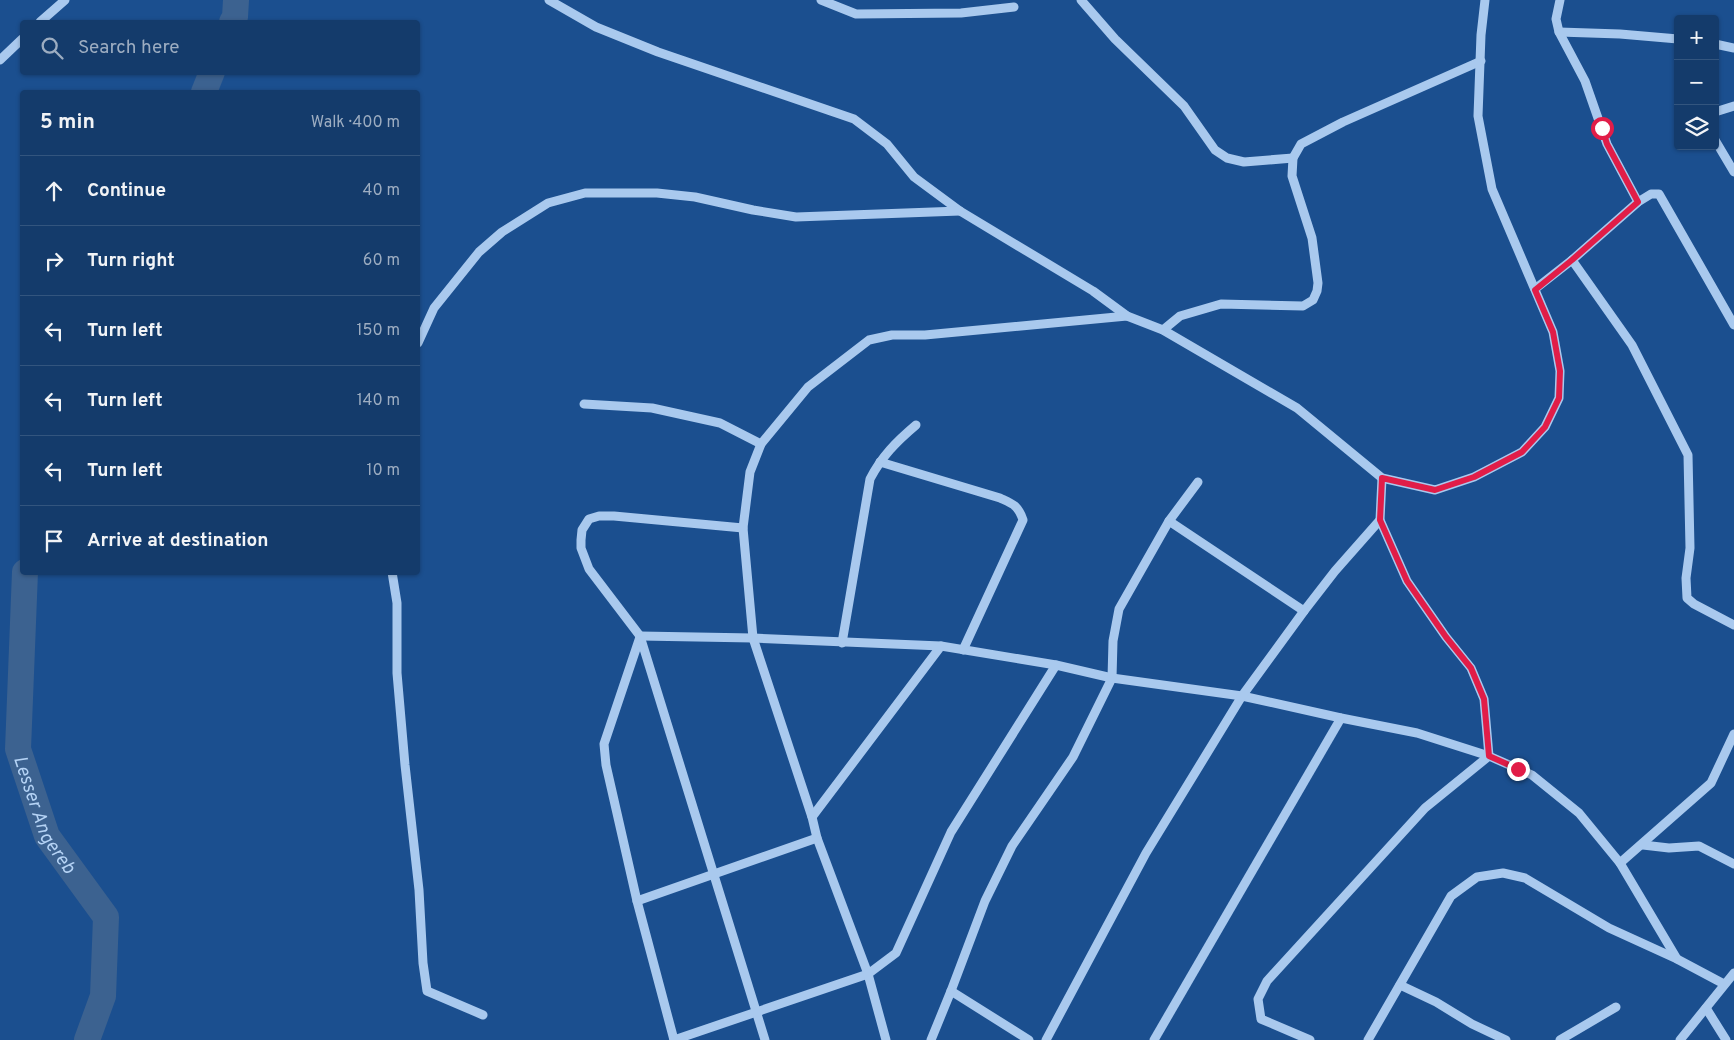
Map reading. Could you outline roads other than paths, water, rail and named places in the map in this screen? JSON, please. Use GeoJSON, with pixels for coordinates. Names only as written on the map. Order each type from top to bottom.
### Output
{"type":"FeatureCollection","features":[{"type":"Feature","properties":{"kind":"street"},"geometry":{"type":"LineString","coordinates":[[42,20],[64,0]]}},
{"type":"Feature","properties":{"kind":"street"},"geometry":{"type":"LineString","coordinates":[[549,0],[596,27],[658,52],[854,119],[887,144],[914,177],[960,211],[1092,291],[1127,316],[1163,330],[1297,408],[1382,478],[1435,490],[1474,477],[1522,452],[1545,427],[1559,398],[1560,371],[1553,332],[1492,189],[1478,116],[1481,35],[1485,0]]}},
{"type":"Feature","properties":{"kind":"street"},"geometry":{"type":"LineString","coordinates":[[821,0],[856,14],[962,13],[1014,7]]}},
{"type":"Feature","properties":{"kind":"street"},"geometry":{"type":"LineString","coordinates":[[1081,0],[1115,39],[1184,106],[1215,150],[1227,158],[1244,162],[1293,158]]}},
{"type":"Feature","properties":{"kind":"street"},"geometry":{"type":"LineString","coordinates":[[1560,0],[1556,19],[1559,32],[1586,81],[1607,144],[1638,202]]}},
{"type":"Feature","properties":{"kind":"street"},"geometry":{"type":"LineString","coordinates":[[1559,32],[1620,34],[1674,39]]}},
{"type":"Feature","properties":{"kind":"street"},"geometry":{"type":"LineString","coordinates":[[0,60],[20,41]]}},
{"type":"Feature","properties":{"kind":"street"},"geometry":{"type":"LineString","coordinates":[[1719,45],[1734,48]]}},
{"type":"Feature","properties":{"kind":"street"},"geometry":{"type":"LineString","coordinates":[[1163,330],[1180,316],[1221,304],[1303,306],[1313,300],[1318,283],[1312,238],[1292,176],[1293,158],[1300,144],[1343,122],[1481,62]]}},
{"type":"Feature","properties":{"kind":"street"},"geometry":{"type":"LineString","coordinates":[[1719,111],[1734,106]]}},
{"type":"Feature","properties":{"kind":"street"},"geometry":{"type":"LineString","coordinates":[[1719,147],[1734,172]]}},
{"type":"Feature","properties":{"kind":"street"},"geometry":{"type":"LineString","coordinates":[[420,339],[434,308],[479,252],[502,232],[548,203],[585,193],[658,193],[695,197],[752,210],[796,217],[960,211]]}},
{"type":"Feature","properties":{"kind":"street"},"geometry":{"type":"LineString","coordinates":[[1535,290],[1638,202],[1650,194],[1659,194],[1734,325]]}},
{"type":"Feature","properties":{"kind":"street"},"geometry":{"type":"LineString","coordinates":[[1572,260],[1632,344],[1688,455],[1690,548],[1686,578],[1687,598],[1694,604],[1734,625]]}},
{"type":"Feature","properties":{"kind":"street"},"geometry":{"type":"LineString","coordinates":[[886,1040],[868,974],[817,838],[812,817],[753,638],[743,528],[750,472],[761,444],[808,388],[869,340],[892,335],[925,335],[1127,316]]}},
{"type":"Feature","properties":{"kind":"street"},"geometry":{"type":"LineString","coordinates":[[584,404],[652,408],[720,423],[761,444]]}},
{"type":"Feature","properties":{"kind":"street"},"geometry":{"type":"LineString","coordinates":[[842,643],[870,479],[880,462],[916,425]]}},
{"type":"Feature","properties":{"kind":"street"},"geometry":{"type":"LineString","coordinates":[[880,462],[1000,498],[1012,503],[1019,509],[1023,520],[963,650]]}},
{"type":"Feature","properties":{"kind":"street"},"geometry":{"type":"LineString","coordinates":[[1382,478],[1380,520],[1407,581],[1446,637],[1471,668],[1484,699],[1489,756]]}},
{"type":"Feature","properties":{"kind":"street"},"geometry":{"type":"LineString","coordinates":[[931,1040],[985,901],[1012,846],[1073,757],[1112,678],[1113,641],[1120,609],[1169,521],[1198,482]]}},
{"type":"Feature","properties":{"kind":"street"},"geometry":{"type":"LineString","coordinates":[[743,528],[599,516],[589,519],[582,530],[581,540],[589,569],[640,636],[766,1040]]}},
{"type":"Feature","properties":{"kind":"street"},"geometry":{"type":"LineString","coordinates":[[1046,1040],[1146,853],[1242,696],[1335,571],[1380,520]]}},
{"type":"Feature","properties":{"kind":"street"},"geometry":{"type":"LineString","coordinates":[[1169,521],[1304,611]]}},
{"type":"Feature","properties":{"kind":"street"},"geometry":{"type":"LineString","coordinates":[[392,575],[397,603],[398,683],[419,890],[423,963],[427,991],[483,1014]]}},
{"type":"Feature","properties":{"kind":"street"},"geometry":{"type":"LineString","coordinates":[[640,636],[753,638],[941,646],[1112,678],[1242,696],[1416,733],[1489,756],[1532,775],[1579,813],[1620,863],[1677,959]]}},
{"type":"Feature","properties":{"kind":"street"},"geometry":{"type":"LineString","coordinates":[[640,636],[604,744],[606,765],[637,901],[674,1040],[868,974],[896,953],[950,832],[1056,666]]}},
{"type":"Feature","properties":{"kind":"street"},"geometry":{"type":"LineString","coordinates":[[812,817],[941,646]]}},
{"type":"Feature","properties":{"kind":"street"},"geometry":{"type":"LineString","coordinates":[[1154,1040],[1341,718]]}},
{"type":"Feature","properties":{"kind":"street"},"geometry":{"type":"LineString","coordinates":[[1620,863],[1643,845],[1711,783],[1734,734]]}},
{"type":"Feature","properties":{"kind":"street"},"geometry":{"type":"LineString","coordinates":[[1310,1040],[1262,1019],[1258,999],[1267,981],[1425,808],[1489,756]]}},
{"type":"Feature","properties":{"kind":"street"},"geometry":{"type":"LineString","coordinates":[[637,901],[817,838]]}},
{"type":"Feature","properties":{"kind":"street"},"geometry":{"type":"LineString","coordinates":[[1643,845],[1669,848],[1699,846],[1734,864]]}},
{"type":"Feature","properties":{"kind":"street"},"geometry":{"type":"LineString","coordinates":[[1368,1040],[1451,896],[1477,878],[1503,873],[1525,878],[1609,928],[1677,959],[1724,984]]}},
{"type":"Feature","properties":{"kind":"street"},"geometry":{"type":"LineString","coordinates":[[1680,1040],[1734,972]]}},
{"type":"Feature","properties":{"kind":"street"},"geometry":{"type":"LineString","coordinates":[[1400,985],[1506,1040]]}},
{"type":"Feature","properties":{"kind":"street"},"geometry":{"type":"LineString","coordinates":[[951,992],[1029,1040]]}},
{"type":"Feature","properties":{"kind":"street"},"geometry":{"type":"LineString","coordinates":[[1560,1040],[1616,1007]]}},
{"type":"Feature","properties":{"kind":"street"},"geometry":{"type":"LineString","coordinates":[[1706,1008],[1726,1040]]}},
{"type":"Feature","properties":{"kind":"waterway","name":"Lesser Angereb"},"geometry":{"type":"LineString","coordinates":[[233,20],[236,0]]}},
{"type":"Feature","properties":{"kind":"waterway","name":"Lesser Angereb"},"geometry":{"type":"LineString","coordinates":[[205,90],[211,75]]}},
{"type":"Feature","properties":{"kind":"waterway","name":"Lesser Angereb"},"geometry":{"type":"LineString","coordinates":[[25,575],[18,749],[47,836],[106,917],[103,996],[87,1040]]}}]}
